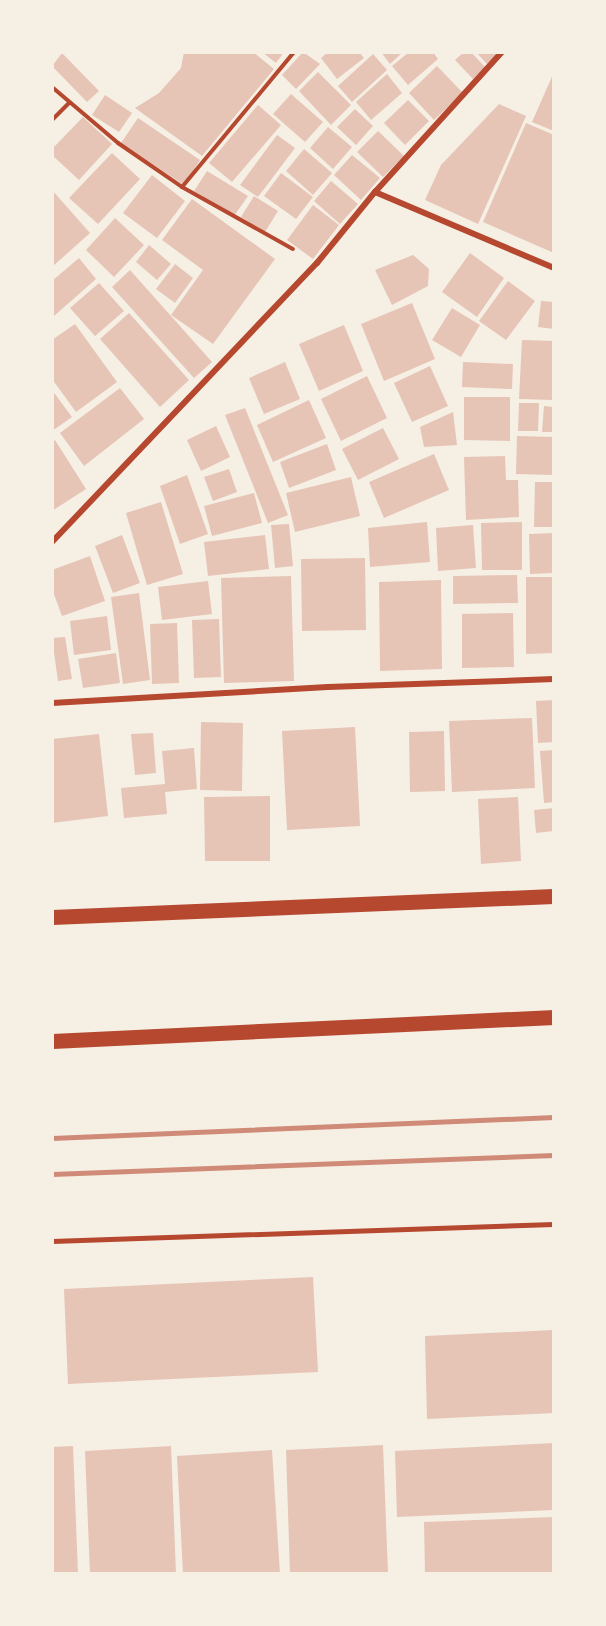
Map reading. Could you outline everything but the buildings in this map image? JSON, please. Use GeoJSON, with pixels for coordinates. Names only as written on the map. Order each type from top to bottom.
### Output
{"type":"FeatureCollection","features":[{"type":"Feature","properties":{"kind":"main road"},"geometry":{"type":"LineString","coordinates":[[52,917],[554,896]]}},
{"type":"Feature","properties":{"kind":"main road"},"geometry":{"type":"LineString","coordinates":[[52,1041],[554,1017]]}},
{"type":"Feature","properties":{"kind":"street"},"geometry":{"type":"LineString","coordinates":[[52,542],[317,263],[375,192],[502,52]]}},
{"type":"Feature","properties":{"kind":"street"},"geometry":{"type":"LineString","coordinates":[[375,192],[554,268]]}},
{"type":"Feature","properties":{"kind":"street"},"geometry":{"type":"LineString","coordinates":[[52,703],[328,687],[554,679]]}},
{"type":"Feature","properties":{"kind":"lane"},"geometry":{"type":"LineString","coordinates":[[52,1241],[381,1227],[554,1224]]}},
{"type":"Feature","properties":{"kind":"path"},"geometry":{"type":"LineString","coordinates":[[182,187],[294,52]]}},
{"type":"Feature","properties":{"kind":"path"},"geometry":{"type":"LineString","coordinates":[[52,87],[118,144],[182,187],[317,263]]}},
{"type":"Feature","properties":{"kind":"path"},"geometry":{"type":"LineString","coordinates":[[52,120],[69,103]]}},
{"type":"Feature","properties":{"kind":"railway"},"geometry":{"type":"LineString","coordinates":[[52,1138],[554,1117]]}},
{"type":"Feature","properties":{"kind":"railway"},"geometry":{"type":"LineString","coordinates":[[52,1174],[554,1155]]}}]}
